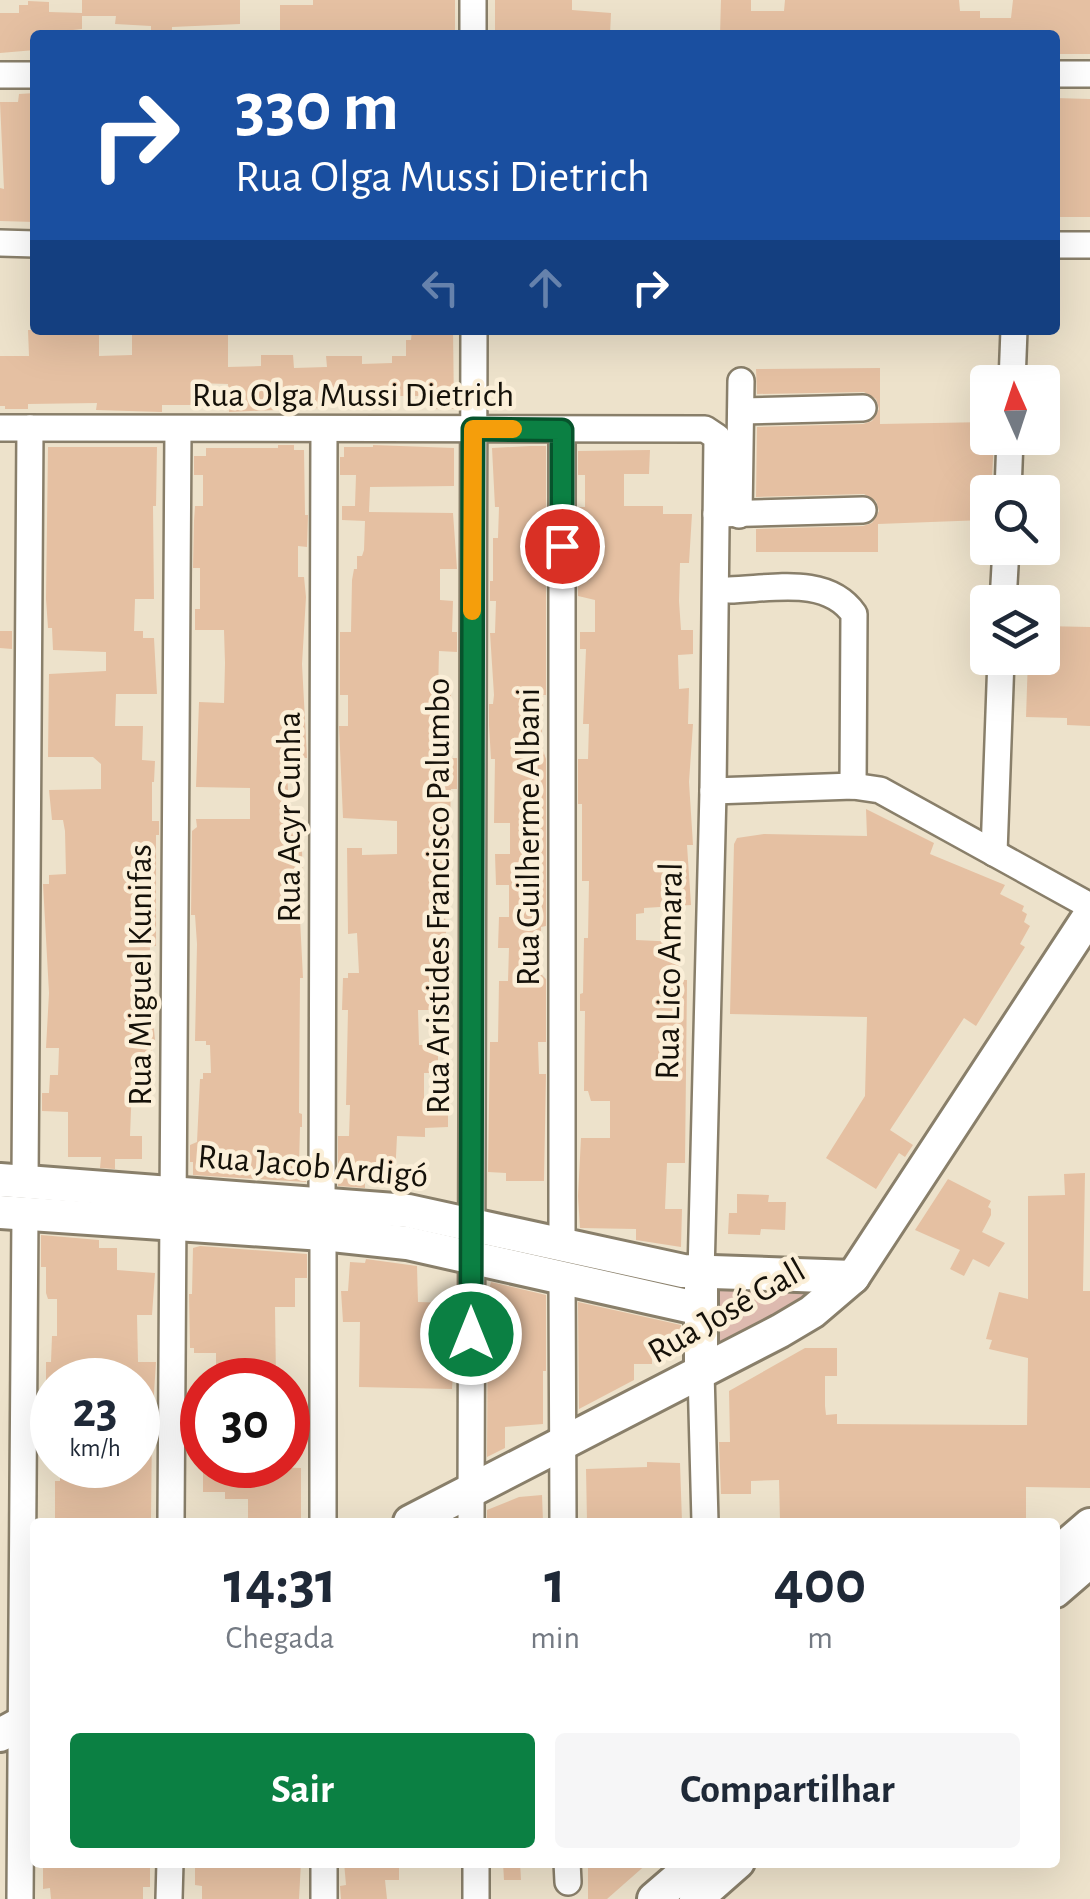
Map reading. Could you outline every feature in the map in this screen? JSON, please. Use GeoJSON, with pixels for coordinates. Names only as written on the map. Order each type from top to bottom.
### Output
{"type":"FeatureCollection","features":[{"type":"Feature","properties":{"kind":"main road","name":"Rua José Gall"},"geometry":{"type":"LineString","coordinates":[[426,1518],[471,1507],[562,1444],[812,1312],[853,1277],[1090,915]]}},
{"type":"Feature","properties":{"kind":"main road","name":"Rua Jacob Ardigó"},"geometry":{"type":"LineString","coordinates":[[13,1197],[322,1219],[408,1211],[471,1239],[562,1260],[701,1308]]}},
{"type":"Feature","properties":{"kind":"main road","name":"Rua Jacob Ardigó"},"geometry":{"type":"LineString","coordinates":[[562,1260],[701,1274],[853,1277]]}},
{"type":"Feature","properties":{"kind":"main road","name":"Rua Lico Amaral"},"geometry":{"type":"LineString","coordinates":[[701,1274],[702,1372]]}},
{"type":"Feature","properties":{"kind":"main road"},"geometry":{"type":"LineString","coordinates":[[1060,1551],[1090,1525]]}},
{"type":"Feature","properties":{"kind":"main road"},"geometry":{"type":"LineString","coordinates":[[1060,1587],[1090,1561]]}},
{"type":"Feature","properties":{"kind":"main road"},"geometry":{"type":"LineString","coordinates":[[654,1899],[689,1868]]}},
{"type":"Feature","properties":{"kind":"main road"},"geometry":{"type":"LineString","coordinates":[[696,1899],[731,1868]]}},
{"type":"Feature","properties":{"kind":"street"},"geometry":{"type":"LineString","coordinates":[[473,0],[473,30]]}},
{"type":"Feature","properties":{"kind":"street"},"geometry":{"type":"LineString","coordinates":[[1060,74],[1090,74]]}},
{"type":"Feature","properties":{"kind":"street"},"geometry":{"type":"LineString","coordinates":[[0,75],[30,75]]}},
{"type":"Feature","properties":{"kind":"street"},"geometry":{"type":"LineString","coordinates":[[0,244],[30,244]]}},
{"type":"Feature","properties":{"kind":"street"},"geometry":{"type":"LineString","coordinates":[[1060,245],[1090,245]]}},
{"type":"Feature","properties":{"kind":"street","name":"Rua Aristides Francisco Palumbo"},"geometry":{"type":"LineString","coordinates":[[471,1507],[474,335]]}},
{"type":"Feature","properties":{"kind":"street"},"geometry":{"type":"LineString","coordinates":[[1013,365],[1014,335]]}},
{"type":"Feature","properties":{"kind":"street"},"geometry":{"type":"LineString","coordinates":[[742,381],[728,514],[862,510]]}},
{"type":"Feature","properties":{"kind":"street"},"geometry":{"type":"LineString","coordinates":[[741,411],[863,408]]}},
{"type":"Feature","properties":{"kind":"street","name":"Rua Olga Mussi Dietrich"},"geometry":{"type":"LineString","coordinates":[[0,428],[705,429]]}},
{"type":"Feature","properties":{"kind":"street"},"geometry":{"type":"LineString","coordinates":[[20,1899],[13,1197],[30,428]]}},
{"type":"Feature","properties":{"kind":"street","name":"Rua Miguel Kunifas"},"geometry":{"type":"LineString","coordinates":[[171,1518],[178,429]]}},
{"type":"Feature","properties":{"kind":"street","name":"Rua Acyr Cunha"},"geometry":{"type":"LineString","coordinates":[[323,1518],[324,429]]}},
{"type":"Feature","properties":{"kind":"street","name":"Rua Lico Amaral"},"geometry":{"type":"LineString","coordinates":[[701,1274],[713,791],[728,514],[718,441],[713,432],[705,429]]}},
{"type":"Feature","properties":{"kind":"street","name":"Rua Guilherme Albani"},"geometry":{"type":"LineString","coordinates":[[562,430],[563,1518]]}},
{"type":"Feature","properties":{"kind":"street"},"geometry":{"type":"LineString","coordinates":[[729,590],[822,589],[843,599],[854,614],[853,786]]}},
{"type":"Feature","properties":{"kind":"street"},"geometry":{"type":"LineString","coordinates":[[994,853],[1001,675]]}},
{"type":"Feature","properties":{"kind":"street"},"geometry":{"type":"LineString","coordinates":[[713,791],[853,786],[880,790],[1090,906]]}},
{"type":"Feature","properties":{"kind":"street","name":"Rua Lico Amaral"},"geometry":{"type":"LineString","coordinates":[[702,1372],[705,1518]]}},
{"type":"Feature","properties":{"kind":"street"},"geometry":{"type":"LineString","coordinates":[[170,1868],[170,1899]]}},
{"type":"Feature","properties":{"kind":"street"},"geometry":{"type":"LineString","coordinates":[[324,1868],[324,1899]]}},
{"type":"Feature","properties":{"kind":"street"},"geometry":{"type":"LineString","coordinates":[[476,1868],[476,1899]]}},
{"type":"Feature","properties":{"kind":"shaded area"},"geometry":{"type":"Polygon","coordinates":[[[711,1284],[812,1290],[786,1309],[720,1344],[714,1343],[711,1284]]]}},
{"type":"Feature","properties":{"kind":"building"},"geometry":{"type":"Polygon","coordinates":[[[82,0],[240,0],[240,24],[151,30],[151,26],[115,24],[116,16],[82,16],[82,0]]]}},
{"type":"Feature","properties":{"kind":"building"},"geometry":{"type":"Polygon","coordinates":[[[313,0],[455,0],[455,30],[280,30],[280,5],[313,5],[313,0]]]}},
{"type":"Feature","properties":{"kind":"building"},"geometry":{"type":"Polygon","coordinates":[[[495,0],[572,0],[572,10],[611,13],[610,30],[495,30],[495,0]]]}},
{"type":"Feature","properties":{"kind":"building"},"geometry":{"type":"Polygon","coordinates":[[[721,0],[751,0],[751,11],[784,11],[785,0],[959,0],[960,11],[980,11],[980,18],[1011,18],[1013,0],[1090,0],[1090,54],[1060,54],[1060,30],[720,30],[721,0]]]}},
{"type":"Feature","properties":{"kind":"building"},"geometry":{"type":"Polygon","coordinates":[[[28,1],[49,2],[49,12],[82,13],[82,29],[30,30],[30,50],[0,53],[0,13],[19,13],[19,5],[28,5],[28,1]]]}},
{"type":"Feature","properties":{"kind":"building"},"geometry":{"type":"Polygon","coordinates":[[[30,93],[30,222],[0,221],[0,188],[4,189],[0,102],[18,102],[19,94],[30,93]]]}},
{"type":"Feature","properties":{"kind":"building"},"geometry":{"type":"Polygon","coordinates":[[[1060,98],[1090,99],[1090,217],[1060,217],[1060,98]]]}},
{"type":"Feature","properties":{"kind":"building"},"geometry":{"type":"Polygon","coordinates":[[[28,330],[30,335],[99,335],[99,356],[132,355],[132,335],[228,335],[228,367],[261,366],[261,355],[293,355],[294,368],[327,367],[326,356],[362,356],[362,364],[392,363],[392,356],[406,356],[406,340],[411,340],[412,335],[453,335],[454,409],[426,409],[426,396],[392,396],[392,407],[320,403],[320,408],[229,412],[228,384],[194,383],[194,405],[162,405],[162,412],[96,410],[97,403],[28,404],[28,409],[5,409],[0,406],[0,356],[29,356],[28,330]]]}},
{"type":"Feature","properties":{"kind":"building"},"geometry":{"type":"Polygon","coordinates":[[[880,368],[880,424],[970,422],[970,455],[993,455],[992,475],[970,475],[970,521],[878,524],[878,552],[756,552],[756,529],[863,526],[872,523],[879,511],[876,501],[864,494],[756,497],[757,427],[863,424],[872,421],[879,409],[876,399],[864,392],[757,394],[756,369],[880,368]]]}},
{"type":"Feature","properties":{"kind":"building"},"geometry":{"type":"Polygon","coordinates":[[[294,445],[294,450],[304,450],[308,515],[307,547],[298,546],[298,577],[304,577],[306,597],[302,664],[307,758],[286,757],[290,821],[301,821],[303,882],[294,882],[294,919],[300,919],[303,978],[299,1164],[306,1164],[306,1182],[193,1175],[190,1162],[190,1145],[197,1142],[200,1079],[203,1073],[211,1073],[210,1045],[195,1041],[197,944],[195,915],[191,915],[192,831],[197,827],[196,819],[250,819],[250,788],[196,787],[199,702],[224,703],[225,663],[224,630],[195,630],[195,609],[200,609],[200,568],[193,568],[194,521],[195,506],[203,506],[203,475],[194,475],[194,456],[206,456],[206,448],[294,445]]]}},
{"type":"Feature","properties":{"kind":"building"},"geometry":{"type":"Polygon","coordinates":[[[546,446],[546,695],[542,747],[546,759],[546,926],[541,927],[541,974],[546,979],[546,1042],[538,1042],[539,1074],[546,1074],[544,1181],[506,1181],[506,1173],[488,1172],[490,1042],[498,1042],[499,981],[508,981],[509,948],[498,948],[499,917],[509,917],[509,885],[496,885],[495,854],[510,854],[510,823],[494,823],[495,759],[491,759],[489,725],[489,704],[493,704],[494,695],[490,633],[495,633],[496,601],[490,601],[490,581],[499,507],[495,507],[492,448],[546,446]]]}},
{"type":"Feature","properties":{"kind":"building"},"geometry":{"type":"Polygon","coordinates":[[[48,447],[157,447],[154,599],[135,599],[134,631],[143,631],[143,638],[154,638],[157,694],[116,694],[115,726],[143,726],[142,760],[155,761],[152,821],[159,821],[156,946],[150,946],[149,979],[155,1040],[152,1059],[133,1059],[130,1136],[142,1136],[142,1159],[115,1159],[115,1169],[100,1168],[101,1157],[68,1157],[68,1112],[42,1111],[42,1093],[49,1093],[50,1075],[58,1075],[59,1048],[46,1048],[49,993],[43,884],[49,884],[49,875],[66,874],[63,820],[52,820],[49,790],[101,789],[101,764],[93,757],[48,757],[49,674],[106,671],[106,652],[53,650],[46,599],[48,447]]]}},
{"type":"Feature","properties":{"kind":"building"},"geometry":{"type":"Polygon","coordinates":[[[344,447],[454,448],[454,486],[370,487],[369,512],[453,513],[457,569],[440,569],[440,600],[453,601],[452,632],[457,632],[457,652],[439,651],[438,695],[451,695],[450,758],[457,758],[457,789],[451,789],[449,852],[442,851],[441,892],[448,892],[448,969],[429,969],[429,1010],[418,1010],[419,1045],[438,1045],[438,1063],[429,1063],[429,1073],[424,1073],[424,1105],[448,1108],[448,1127],[425,1128],[425,1137],[397,1136],[395,1176],[388,1180],[365,1180],[365,1188],[338,1186],[338,1136],[349,1136],[350,1105],[346,1105],[348,1010],[342,1010],[343,978],[348,978],[348,973],[359,973],[357,933],[348,934],[347,848],[362,848],[362,855],[397,854],[397,821],[343,818],[339,726],[348,726],[348,695],[340,695],[340,632],[351,632],[352,580],[357,556],[362,556],[364,550],[365,521],[342,520],[342,506],[355,506],[356,475],[340,475],[340,457],[344,457],[344,447]]]}},
{"type":"Feature","properties":{"kind":"building"},"geometry":{"type":"Polygon","coordinates":[[[650,450],[649,474],[624,474],[624,506],[663,506],[663,514],[692,514],[689,563],[680,563],[679,601],[681,630],[693,630],[693,654],[678,655],[679,689],[689,688],[688,724],[693,724],[689,782],[693,845],[687,845],[691,905],[644,908],[644,913],[636,914],[636,940],[679,942],[679,980],[687,980],[685,1163],[667,1163],[665,1209],[682,1209],[681,1247],[636,1240],[636,1229],[580,1228],[578,1196],[581,1138],[610,1138],[610,1101],[591,1101],[588,1091],[584,1091],[585,1011],[580,1011],[589,881],[582,881],[578,759],[588,759],[589,724],[583,724],[586,649],[580,649],[580,632],[595,632],[595,600],[578,596],[578,573],[582,573],[582,568],[599,568],[599,537],[578,537],[578,507],[585,507],[585,475],[578,475],[578,451],[650,450]]]}},
{"type":"Feature","properties":{"kind":"building"},"geometry":{"type":"Polygon","coordinates":[[[1060,626],[1090,627],[1090,726],[1067,725],[1067,718],[1026,717],[1027,675],[1060,675],[1060,626]]]}},
{"type":"Feature","properties":{"kind":"building"},"geometry":{"type":"Polygon","coordinates":[[[0,631],[12,631],[12,649],[0,648],[0,631]]]}},
{"type":"Feature","properties":{"kind":"building"},"geometry":{"type":"Polygon","coordinates":[[[866,809],[934,843],[930,854],[1005,885],[1000,894],[1024,906],[1024,922],[1030,926],[1020,944],[1025,947],[976,1026],[964,1018],[890,1130],[913,1145],[905,1157],[899,1153],[876,1189],[826,1158],[865,1096],[867,1017],[730,1014],[737,838],[764,834],[867,836],[866,809]]]}},
{"type":"Feature","properties":{"kind":"building"},"geometry":{"type":"Polygon","coordinates":[[[1085,1173],[1083,1291],[1090,1291],[1090,1488],[1026,1487],[1026,1518],[780,1518],[779,1480],[751,1481],[751,1494],[721,1494],[719,1442],[730,1442],[729,1391],[805,1348],[837,1348],[837,1376],[825,1376],[825,1406],[826,1415],[837,1414],[837,1424],[1027,1425],[1028,1358],[989,1349],[992,1340],[986,1339],[999,1292],[1028,1299],[1028,1196],[1065,1195],[1064,1174],[1085,1173]]]}},
{"type":"Feature","properties":{"kind":"building"},"geometry":{"type":"Polygon","coordinates":[[[948,1179],[991,1201],[991,1215],[982,1232],[1005,1243],[989,1267],[973,1259],[964,1276],[950,1269],[960,1250],[915,1230],[948,1179]]]}},
{"type":"Feature","properties":{"kind":"building"},"geometry":{"type":"Polygon","coordinates":[[[737,1194],[769,1195],[768,1202],[786,1202],[785,1230],[761,1229],[760,1235],[728,1234],[729,1213],[737,1213],[737,1194]]]}},
{"type":"Feature","properties":{"kind":"building"},"geometry":{"type":"Polygon","coordinates":[[[41,1235],[99,1240],[99,1248],[117,1248],[117,1270],[155,1273],[152,1315],[137,1315],[138,1358],[51,1358],[52,1336],[57,1336],[57,1299],[48,1299],[46,1267],[41,1267],[41,1235]]]}},
{"type":"Feature","properties":{"kind":"building"},"geometry":{"type":"Polygon","coordinates":[[[193,1248],[307,1254],[307,1278],[295,1278],[295,1307],[275,1307],[276,1358],[216,1358],[216,1353],[194,1353],[194,1348],[190,1348],[193,1248]]]}},
{"type":"Feature","properties":{"kind":"building"},"geometry":{"type":"Polygon","coordinates":[[[366,1259],[417,1266],[418,1302],[451,1303],[446,1374],[453,1374],[452,1389],[359,1387],[360,1322],[343,1322],[341,1291],[348,1291],[350,1262],[365,1263],[366,1259]]]}},
{"type":"Feature","properties":{"kind":"building"},"geometry":{"type":"Polygon","coordinates":[[[491,1282],[546,1295],[546,1371],[543,1424],[505,1427],[505,1448],[487,1457],[488,1293],[491,1282]]]}},
{"type":"Feature","properties":{"kind":"building"},"geometry":{"type":"Polygon","coordinates":[[[578,1302],[681,1325],[681,1354],[652,1355],[652,1364],[634,1364],[634,1380],[579,1409],[578,1302]]]}},
{"type":"Feature","properties":{"kind":"building"},"geometry":{"type":"Polygon","coordinates":[[[647,1462],[680,1463],[682,1518],[587,1518],[586,1469],[647,1467],[647,1462]]]}},
{"type":"Feature","properties":{"kind":"building"},"geometry":{"type":"Polygon","coordinates":[[[55,1488],[151,1488],[151,1518],[55,1518],[55,1488]]]}},
{"type":"Feature","properties":{"kind":"building"},"geometry":{"type":"Polygon","coordinates":[[[203,1488],[301,1488],[301,1518],[248,1518],[248,1499],[225,1499],[225,1492],[203,1492],[203,1488]]]}},
{"type":"Feature","properties":{"kind":"building"},"geometry":{"type":"Polygon","coordinates":[[[542,1495],[543,1518],[487,1518],[487,1510],[519,1497],[542,1495]]]}},
{"type":"Feature","properties":{"kind":"building"},"geometry":{"type":"Polygon","coordinates":[[[43,1868],[150,1868],[150,1887],[143,1887],[143,1899],[51,1899],[50,1888],[43,1889],[43,1868]]]}},
{"type":"Feature","properties":{"kind":"building"},"geometry":{"type":"Polygon","coordinates":[[[195,1868],[301,1868],[299,1899],[202,1899],[202,1886],[195,1885],[195,1868]]]}},
{"type":"Feature","properties":{"kind":"building"},"geometry":{"type":"Polygon","coordinates":[[[345,1868],[399,1868],[399,1880],[385,1880],[387,1899],[341,1899],[340,1886],[346,1885],[345,1868]]]}},
{"type":"Feature","properties":{"kind":"building"},"geometry":{"type":"Polygon","coordinates":[[[503,1868],[520,1868],[521,1880],[504,1880],[503,1868]]]}},
{"type":"Feature","properties":{"kind":"building"},"geometry":{"type":"Polygon","coordinates":[[[588,1868],[642,1868],[607,1899],[588,1899],[588,1868]]]}},
{"type":"Feature","properties":{"kind":"slow traffic"},"geometry":{"type":"LineString","coordinates":[[472,611],[473,429],[513,429]]}},
{"type":"Feature","properties":{"kind":"route"},"geometry":{"type":"LineString","coordinates":[[471,1334],[473,429],[562,430],[562,546]]}}]}
